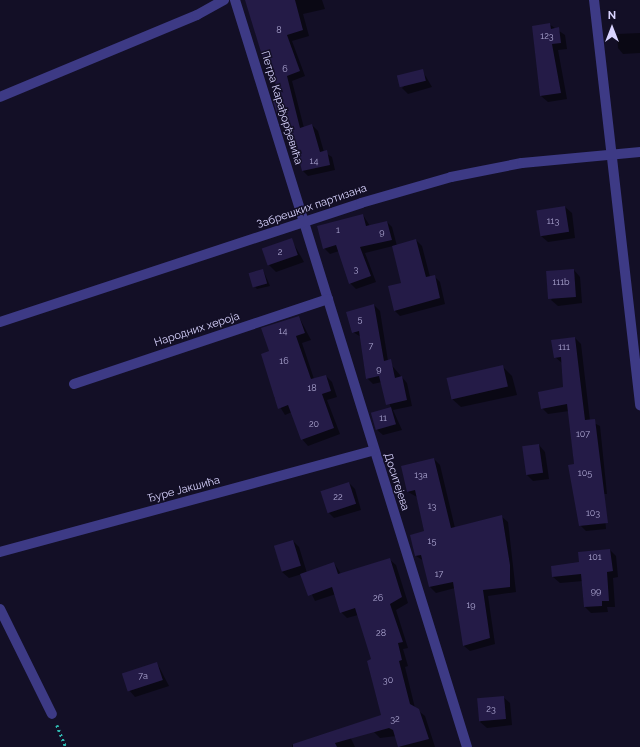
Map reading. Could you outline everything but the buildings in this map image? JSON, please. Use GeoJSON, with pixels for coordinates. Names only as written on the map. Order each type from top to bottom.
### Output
{"type":"FeatureCollection","features":[{"type":"Feature","properties":{"kind":"street"},"geometry":{"type":"LineString","coordinates":[[0,97],[197,15],[224,0]]}},
{"type":"Feature","properties":{"kind":"street","name":"Петра Карађорђевића"},"geometry":{"type":"LineString","coordinates":[[235,0],[305,223]]}},
{"type":"Feature","properties":{"kind":"street"},"geometry":{"type":"LineString","coordinates":[[594,0],[610,154],[640,405]]}},
{"type":"Feature","properties":{"kind":"street","name":"Забрешких партизана"},"geometry":{"type":"LineString","coordinates":[[0,322],[451,177],[522,163],[640,152]]}},
{"type":"Feature","properties":{"kind":"street","name":"Доситејева"},"geometry":{"type":"LineString","coordinates":[[305,223],[373,451],[467,747]]}},
{"type":"Feature","properties":{"kind":"street","name":"Народних хероја"},"geometry":{"type":"LineString","coordinates":[[74,384],[328,300]]}},
{"type":"Feature","properties":{"kind":"street","name":"Ђуре Јакшића"},"geometry":{"type":"LineString","coordinates":[[0,552],[373,451]]}},
{"type":"Feature","properties":{"kind":"street"},"geometry":{"type":"LineString","coordinates":[[0,609],[52,714]]}},
{"type":"Feature","properties":{"kind":"path"},"geometry":{"type":"LineString","coordinates":[[52,714],[66,747]]}}]}
